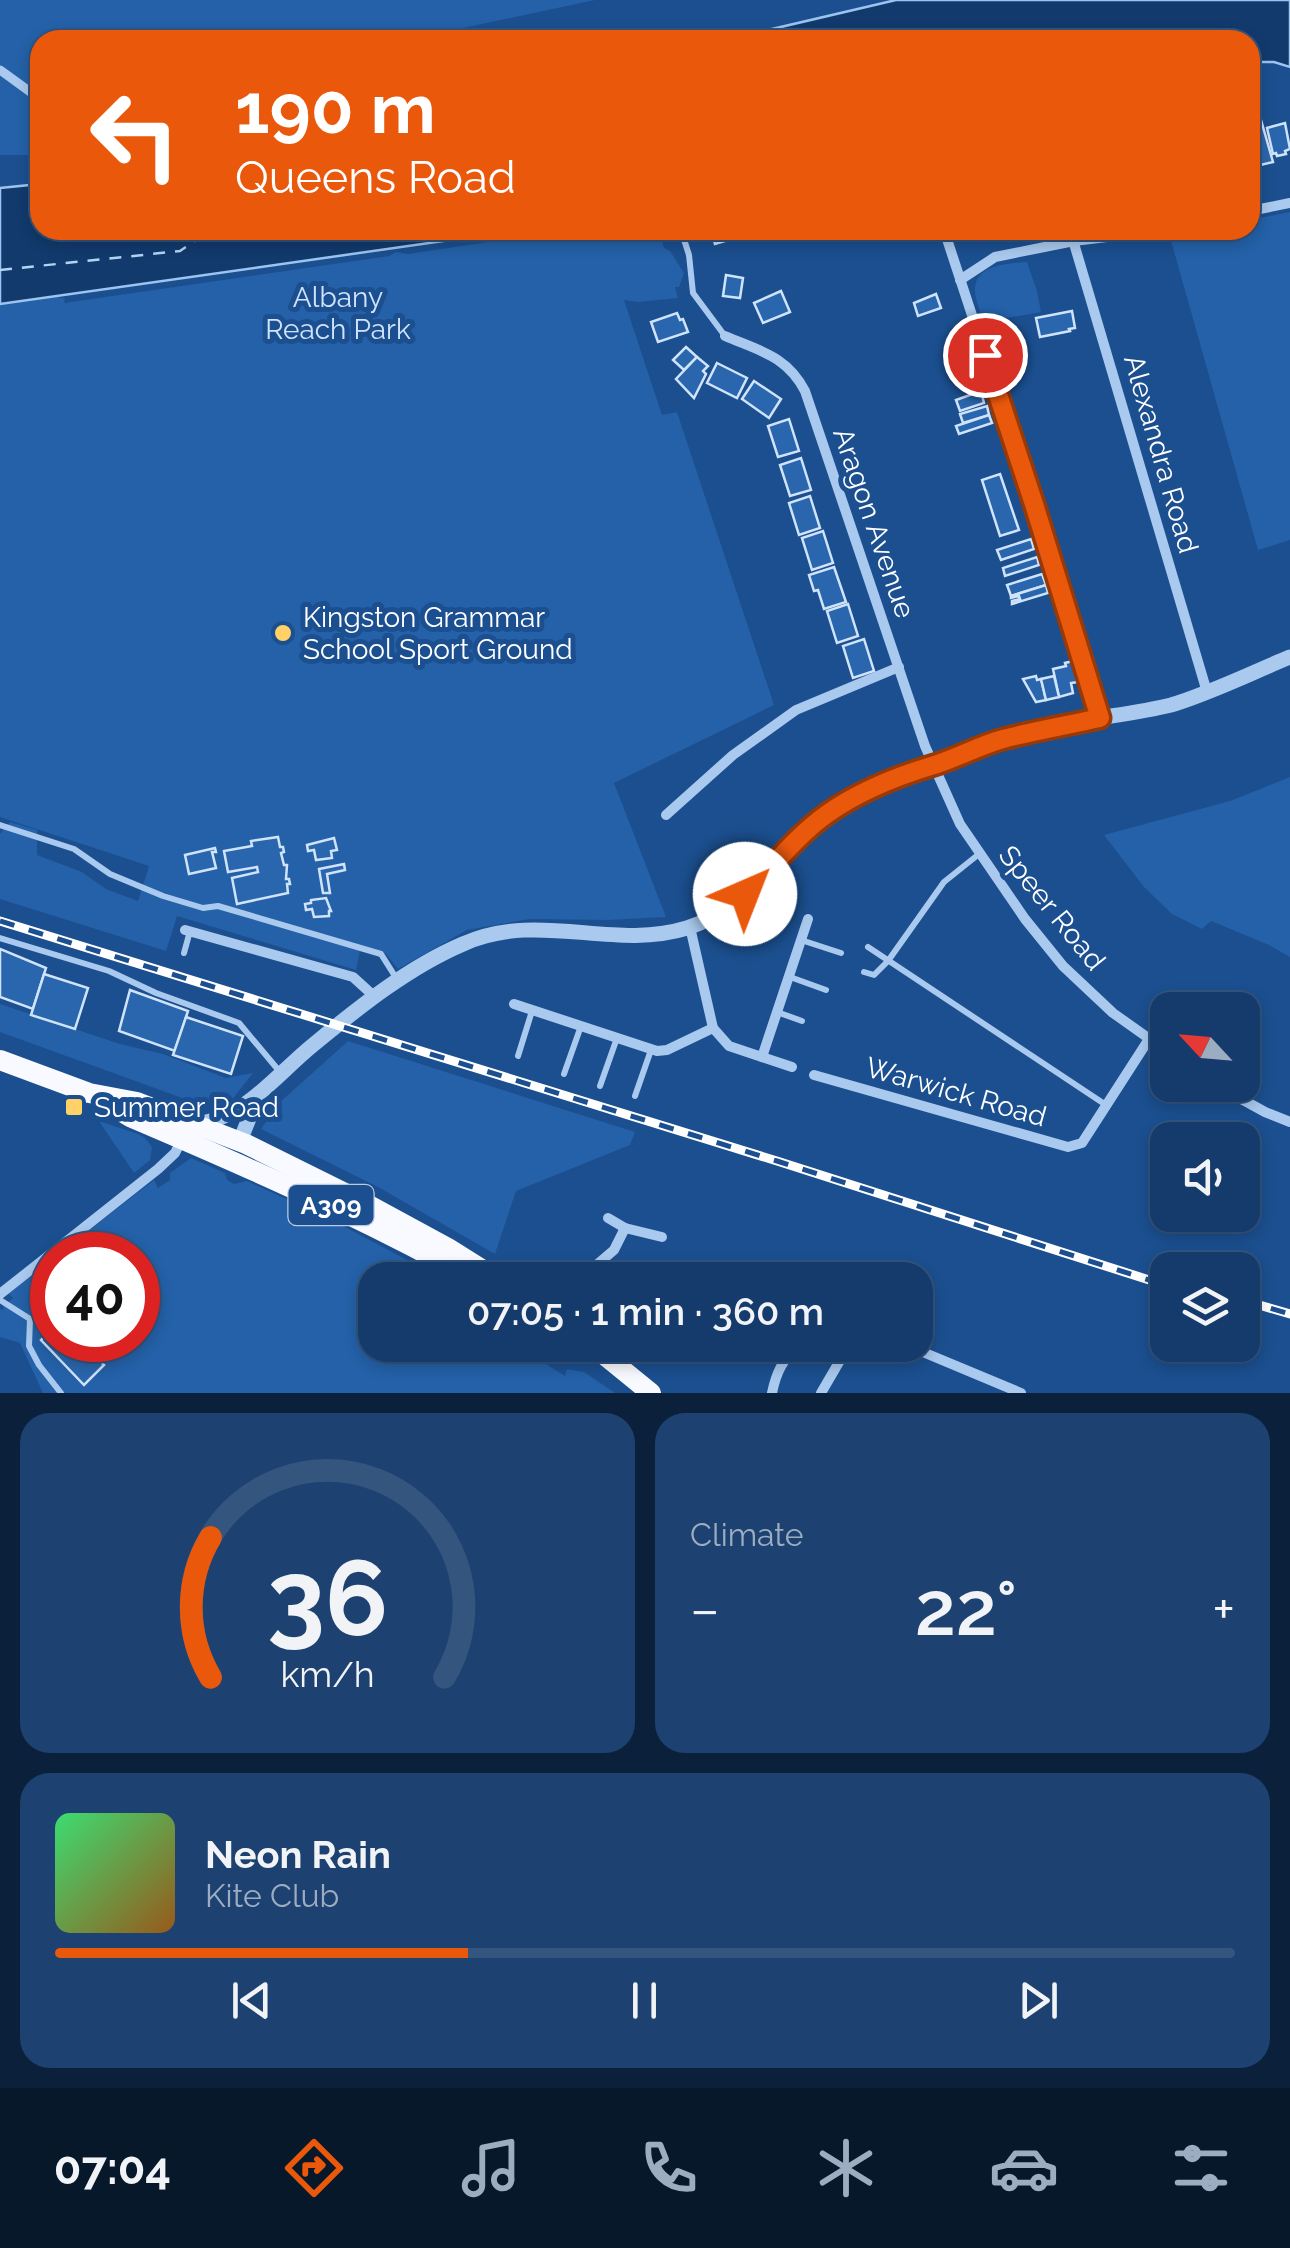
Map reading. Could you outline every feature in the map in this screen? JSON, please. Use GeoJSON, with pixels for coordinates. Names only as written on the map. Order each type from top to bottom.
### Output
{"type":"FeatureCollection","features":[{"type":"Feature","properties":{"kind":"highway","name":"A309"},"geometry":{"type":"LineString","coordinates":[[0,1060],[90,1093],[130,1117],[246,1144],[367,1204],[470,1262]]}},
{"type":"Feature","properties":{"kind":"highway","name":"A309"},"geometry":{"type":"LineString","coordinates":[[189,1128],[442,1262]]}},
{"type":"Feature","properties":{"kind":"highway"},"geometry":{"type":"LineString","coordinates":[[612,1362],[651,1393]]}},
{"type":"Feature","properties":{"kind":"street"},"geometry":{"type":"LineString","coordinates":[[0,70],[30,92]]}},
{"type":"Feature","properties":{"kind":"street"},"geometry":{"type":"LineString","coordinates":[[1260,208],[1290,203]]}},
{"type":"Feature","properties":{"kind":"street"},"geometry":{"type":"LineString","coordinates":[[947,240],[1100,718]]}},
{"type":"Feature","properties":{"kind":"street"},"geometry":{"type":"LineString","coordinates":[[960,280],[995,257],[1057,240]]}},
{"type":"Feature","properties":{"kind":"street","name":"Alexandra Road"},"geometry":{"type":"LineString","coordinates":[[1073,240],[1207,692]]}},
{"type":"Feature","properties":{"kind":"street","name":"Aragon Avenue"},"geometry":{"type":"LineString","coordinates":[[725,336],[782,361],[796,372],[934,765]]}},
{"type":"Feature","properties":{"kind":"street"},"geometry":{"type":"LineString","coordinates":[[0,1297],[158,1169],[189,1128],[227,1116],[375,998],[431,960],[463,944],[504,932],[549,928],[648,936],[690,927],[745,894],[824,816],[852,798],[913,770],[1005,739],[1170,705],[1290,657]]}},
{"type":"Feature","properties":{"kind":"street"},"geometry":{"type":"LineString","coordinates":[[666,815],[733,755],[796,710],[899,667]]}},
{"type":"Feature","properties":{"kind":"street","name":"Speer Road"},"geometry":{"type":"LineString","coordinates":[[934,765],[960,824],[1025,918],[1063,966],[1113,1013],[1149,1039]]}},
{"type":"Feature","properties":{"kind":"street"},"geometry":{"type":"LineString","coordinates":[[762,1057],[808,919]]}},
{"type":"Feature","properties":{"kind":"street"},"geometry":{"type":"LineString","coordinates":[[690,927],[713,1028],[729,1046],[792,1067]]}},
{"type":"Feature","properties":{"kind":"street"},"geometry":{"type":"LineString","coordinates":[[188,930],[353,977],[375,998]]}},
{"type":"Feature","properties":{"kind":"street"},"geometry":{"type":"LineString","coordinates":[[514,1004],[652,1049],[667,1050],[713,1028]]}},
{"type":"Feature","properties":{"kind":"street","name":"Warwick Road"},"geometry":{"type":"LineString","coordinates":[[814,1074],[1068,1148],[1082,1143],[1149,1039]]}},
{"type":"Feature","properties":{"kind":"street"},"geometry":{"type":"LineString","coordinates":[[246,1144],[242,1136],[260,1092]]}},
{"type":"Feature","properties":{"kind":"street"},"geometry":{"type":"LineString","coordinates":[[1246,1102],[1290,1122]]}},
{"type":"Feature","properties":{"kind":"street"},"geometry":{"type":"LineString","coordinates":[[608,1218],[625,1228],[662,1236]]}},
{"type":"Feature","properties":{"kind":"street"},"geometry":{"type":"LineString","coordinates":[[600,1262],[614,1250],[625,1228]]}},
{"type":"Feature","properties":{"kind":"street"},"geometry":{"type":"LineString","coordinates":[[933,1356],[1021,1393]]}},
{"type":"Feature","properties":{"kind":"street"},"geometry":{"type":"LineString","coordinates":[[772,1393],[783,1362]]}},
{"type":"Feature","properties":{"kind":"street"},"geometry":{"type":"LineString","coordinates":[[821,1393],[838,1362]]}},
{"type":"Feature","properties":{"kind":"lane"},"geometry":{"type":"LineString","coordinates":[[684,240],[692,292],[725,336]]}},
{"type":"Feature","properties":{"kind":"lane"},"geometry":{"type":"LineString","coordinates":[[0,825],[74,849],[110,874],[163,896],[204,908],[218,906],[381,954],[398,982]]}},
{"type":"Feature","properties":{"kind":"lane"},"geometry":{"type":"LineString","coordinates":[[864,972],[874,975],[944,882],[979,854]]}},
{"type":"Feature","properties":{"kind":"lane"},"geometry":{"type":"LineString","coordinates":[[184,953],[188,930]]}},
{"type":"Feature","properties":{"kind":"lane"},"geometry":{"type":"LineString","coordinates":[[0,938],[109,971],[239,1024],[281,1073]]}},
{"type":"Feature","properties":{"kind":"lane"},"geometry":{"type":"LineString","coordinates":[[801,940],[841,953]]}},
{"type":"Feature","properties":{"kind":"lane"},"geometry":{"type":"LineString","coordinates":[[868,947],[1106,1105]]}},
{"type":"Feature","properties":{"kind":"lane"},"geometry":{"type":"LineString","coordinates":[[789,977],[826,990]]}},
{"type":"Feature","properties":{"kind":"lane"},"geometry":{"type":"LineString","coordinates":[[518,1056],[533,1010]]}},
{"type":"Feature","properties":{"kind":"lane"},"geometry":{"type":"LineString","coordinates":[[777,1012],[802,1021]]}},
{"type":"Feature","properties":{"kind":"lane"},"geometry":{"type":"LineString","coordinates":[[564,1074],[581,1026]]}},
{"type":"Feature","properties":{"kind":"lane"},"geometry":{"type":"LineString","coordinates":[[600,1086],[617,1038]]}},
{"type":"Feature","properties":{"kind":"lane"},"geometry":{"type":"LineString","coordinates":[[635,1096],[652,1049]]}},
{"type":"Feature","properties":{"kind":"lane"},"geometry":{"type":"LineString","coordinates":[[0,1297],[30,1319],[29,1346],[61,1393]]}},
{"type":"Feature","properties":{"kind":"green space"},"geometry":{"type":"Polygon","coordinates":[[[0,0],[595,0],[453,30],[30,30],[30,155],[0,155],[0,0]]]}},
{"type":"Feature","properties":{"kind":"green space"},"geometry":{"type":"Polygon","coordinates":[[[1290,212],[1290,540],[1258,550],[1171,240],[1260,240],[1260,218],[1290,212]]]}},
{"type":"Feature","properties":{"kind":"green space","name":"Kingston Grammar School Sport Ground"},"geometry":{"type":"Polygon","coordinates":[[[501,240],[662,240],[684,273],[679,287],[675,287],[678,298],[624,300],[662,415],[677,412],[774,705],[614,783],[666,917],[530,919],[467,930],[398,969],[386,954],[361,945],[356,970],[177,916],[166,951],[0,899],[0,834],[10,822],[37,830],[37,855],[82,872],[106,889],[138,901],[149,866],[0,817],[0,285],[9,283],[65,299],[64,303],[396,252],[408,254],[501,240]]]}},
{"type":"Feature","properties":{"kind":"green space"},"geometry":{"type":"Polygon","coordinates":[[[1027,262],[1041,312],[984,322],[975,294],[976,281],[994,267],[1027,262]]]}},
{"type":"Feature","properties":{"kind":"green space"},"geometry":{"type":"Polygon","coordinates":[[[1290,777],[1290,957],[1211,921],[1202,929],[1172,914],[1144,887],[1104,835],[1230,801],[1290,777]]]}},
{"type":"Feature","properties":{"kind":"green space"},"geometry":{"type":"Polygon","coordinates":[[[0,1004],[120,1044],[163,1054],[226,1078],[253,1073],[227,1106],[185,1099],[0,1032],[0,1004]]]}},
{"type":"Feature","properties":{"kind":"green space"},"geometry":{"type":"Polygon","coordinates":[[[348,1041],[635,1132],[630,1145],[516,1191],[495,1254],[378,1187],[261,1129],[279,1103],[348,1041]]]}},
{"type":"Feature","properties":{"kind":"green space"},"geometry":{"type":"Polygon","coordinates":[[[99,1121],[144,1137],[152,1147],[150,1160],[134,1173],[99,1121]]]}},
{"type":"Feature","properties":{"kind":"green space"},"geometry":{"type":"Polygon","coordinates":[[[191,1158],[225,1173],[234,1184],[247,1181],[409,1261],[358,1262],[358,1362],[543,1362],[565,1376],[567,1369],[584,1372],[615,1393],[43,1393],[20,1343],[0,1337],[0,1309],[4,1310],[13,1298],[8,1293],[30,1276],[30,1362],[160,1362],[160,1232],[87,1232],[154,1180],[158,1188],[170,1180],[170,1173],[191,1158]]]}},
{"type":"Feature","properties":{"kind":"shaded area"},"geometry":{"type":"Polygon","coordinates":[[[896,0],[1290,0],[1290,67],[1260,62],[1260,30],[768,30],[896,0]]]}},
{"type":"Feature","properties":{"kind":"shaded area"},"geometry":{"type":"Polygon","coordinates":[[[30,185],[30,240],[451,240],[0,304],[0,188],[30,185]]]}},
{"type":"Feature","properties":{"kind":"building"},"geometry":{"type":"Polygon","coordinates":[[[1260,120],[1273,162],[1260,165],[1260,120]]]}},
{"type":"Feature","properties":{"kind":"building"},"geometry":{"type":"Polygon","coordinates":[[[1285,123],[1290,149],[1277,156],[1273,154],[1267,128],[1285,123]]]}},
{"type":"Feature","properties":{"kind":"building"},"geometry":{"type":"Polygon","coordinates":[[[726,275],[743,278],[740,298],[723,296],[726,275]]]}},
{"type":"Feature","properties":{"kind":"building"},"geometry":{"type":"Polygon","coordinates":[[[781,291],[790,312],[763,323],[754,303],[781,291]]]}},
{"type":"Feature","properties":{"kind":"building"},"geometry":{"type":"Polygon","coordinates":[[[936,294],[941,308],[918,316],[914,303],[936,294]]]}},
{"type":"Feature","properties":{"kind":"building"},"geometry":{"type":"Polygon","coordinates":[[[1072,311],[1075,328],[1040,337],[1036,318],[1072,311]]]}},
{"type":"Feature","properties":{"kind":"building"},"geometry":{"type":"Polygon","coordinates":[[[677,313],[688,332],[658,342],[651,322],[677,313]]]}},
{"type":"Feature","properties":{"kind":"building"},"geometry":{"type":"Polygon","coordinates":[[[1014,344],[1017,359],[998,363],[995,348],[1014,344]]]}},
{"type":"Feature","properties":{"kind":"building"},"geometry":{"type":"Polygon","coordinates":[[[686,347],[697,357],[684,370],[673,360],[686,347]]]}},
{"type":"Feature","properties":{"kind":"building"},"geometry":{"type":"Polygon","coordinates":[[[697,357],[708,366],[694,398],[676,379],[697,357]]]}},
{"type":"Feature","properties":{"kind":"building"},"geometry":{"type":"Polygon","coordinates":[[[717,363],[747,378],[737,398],[707,383],[717,363]]]}},
{"type":"Feature","properties":{"kind":"building"},"geometry":{"type":"Polygon","coordinates":[[[754,381],[781,399],[769,418],[742,399],[754,381]]]}},
{"type":"Feature","properties":{"kind":"building"},"geometry":{"type":"Polygon","coordinates":[[[981,391],[984,403],[960,411],[956,400],[981,391]]]}},
{"type":"Feature","properties":{"kind":"building"},"geometry":{"type":"Polygon","coordinates":[[[987,406],[989,415],[963,423],[960,414],[987,406]]]}},
{"type":"Feature","properties":{"kind":"building"},"geometry":{"type":"Polygon","coordinates":[[[989,415],[992,423],[959,434],[956,426],[989,415]]]}},
{"type":"Feature","properties":{"kind":"building"},"geometry":{"type":"Polygon","coordinates":[[[789,419],[799,451],[778,457],[768,426],[789,419]]]}},
{"type":"Feature","properties":{"kind":"building"},"geometry":{"type":"Polygon","coordinates":[[[801,458],[811,490],[790,496],[780,465],[801,458]]]}},
{"type":"Feature","properties":{"kind":"building"},"geometry":{"type":"Polygon","coordinates":[[[1000,474],[1019,530],[1000,536],[982,480],[1000,474]]]}},
{"type":"Feature","properties":{"kind":"building"},"geometry":{"type":"Polygon","coordinates":[[[810,496],[820,528],[799,535],[789,503],[810,496]]]}},
{"type":"Feature","properties":{"kind":"building"},"geometry":{"type":"Polygon","coordinates":[[[823,531],[833,563],[812,570],[802,538],[823,531]]]}},
{"type":"Feature","properties":{"kind":"building"},"geometry":{"type":"Polygon","coordinates":[[[1031,539],[1034,549],[1001,560],[997,550],[1031,539]]]}},
{"type":"Feature","properties":{"kind":"building"},"geometry":{"type":"Polygon","coordinates":[[[1037,557],[1039,565],[1005,576],[1003,568],[1037,557]]]}},
{"type":"Feature","properties":{"kind":"building"},"geometry":{"type":"Polygon","coordinates":[[[834,567],[846,602],[824,609],[809,575],[834,567]]]}},
{"type":"Feature","properties":{"kind":"building"},"geometry":{"type":"Polygon","coordinates":[[[1042,574],[1046,585],[1011,596],[1007,585],[1042,574]]]}},
{"type":"Feature","properties":{"kind":"building"},"geometry":{"type":"Polygon","coordinates":[[[1046,585],[1048,593],[1012,604],[1020,599],[1011,596],[1046,585]]]}},
{"type":"Feature","properties":{"kind":"building"},"geometry":{"type":"Polygon","coordinates":[[[848,604],[858,636],[837,643],[827,611],[848,604]]]}},
{"type":"Feature","properties":{"kind":"building"},"geometry":{"type":"Polygon","coordinates":[[[864,639],[874,671],[853,678],[843,646],[864,639]]]}},
{"type":"Feature","properties":{"kind":"building"},"geometry":{"type":"Polygon","coordinates":[[[1073,661],[1078,682],[1071,683],[1073,693],[1059,697],[1053,669],[1073,661]]]}},
{"type":"Feature","properties":{"kind":"building"},"geometry":{"type":"Polygon","coordinates":[[[1054,676],[1059,697],[1046,700],[1041,679],[1054,676]]]}},
{"type":"Feature","properties":{"kind":"building"},"geometry":{"type":"Polygon","coordinates":[[[1023,679],[1041,679],[1046,700],[1036,702],[1023,679]]]}},
{"type":"Feature","properties":{"kind":"building"},"geometry":{"type":"Polygon","coordinates":[[[278,837],[287,865],[288,893],[237,904],[232,878],[258,872],[257,867],[228,872],[224,851],[278,837]]]}},
{"type":"Feature","properties":{"kind":"building"},"geometry":{"type":"Polygon","coordinates":[[[334,838],[337,850],[331,851],[332,858],[316,860],[314,850],[308,851],[307,845],[334,838]]]}},
{"type":"Feature","properties":{"kind":"building"},"geometry":{"type":"Polygon","coordinates":[[[215,848],[216,852],[212,852],[216,868],[189,874],[185,855],[215,848]]]}},
{"type":"Feature","properties":{"kind":"building"},"geometry":{"type":"Polygon","coordinates":[[[344,864],[345,870],[327,874],[330,893],[323,893],[319,869],[344,864]]]}},
{"type":"Feature","properties":{"kind":"building"},"geometry":{"type":"Polygon","coordinates":[[[326,898],[329,916],[314,917],[312,909],[306,910],[305,904],[311,900],[326,898]]]}},
{"type":"Feature","properties":{"kind":"building"},"geometry":{"type":"Polygon","coordinates":[[[0,949],[46,968],[33,1009],[0,997],[0,949]]]}},
{"type":"Feature","properties":{"kind":"building"},"geometry":{"type":"Polygon","coordinates":[[[44,974],[88,988],[75,1029],[31,1015],[44,974]]]}},
{"type":"Feature","properties":{"kind":"building"},"geometry":{"type":"Polygon","coordinates":[[[130,990],[188,1011],[175,1051],[119,1031],[130,990]]]}},
{"type":"Feature","properties":{"kind":"building"},"geometry":{"type":"Polygon","coordinates":[[[186,1017],[243,1036],[231,1074],[173,1055],[186,1017]]]}},
{"type":"Feature","properties":{"kind":"building"},"geometry":{"type":"Polygon","coordinates":[[[62,1362],[104,1365],[84,1385],[62,1362]]]}},
{"type":"Feature","properties":{"kind":"ferry route"},"geometry":{"type":"LineString","coordinates":[[0,270],[180,251],[196,240]]}},
{"type":"Feature","properties":{"kind":"railway"},"geometry":{"type":"LineString","coordinates":[[0,921],[1150,1280]]}},
{"type":"Feature","properties":{"kind":"railway"},"geometry":{"type":"LineString","coordinates":[[1260,1305],[1290,1314]]}},
{"type":"Feature","properties":{"kind":"place","name":"Kingston Grammar School Sport Ground"},"geometry":{"type":"Point","coordinates":[283,633]}},
{"type":"Feature","properties":{"kind":"place","name":"Summer Road"},"geometry":{"type":"Point","coordinates":[74,1107]}},
{"type":"Feature","properties":{"kind":"route"},"geometry":{"type":"LineString","coordinates":[[745,894],[802,835],[852,798],[972,749],[1100,718],[985,355]]}},
{"type":"Feature","properties":{"kind":"park label","name":"Albany Reach Park"},"geometry":{"type":"Point","coordinates":[338,313]}}]}
